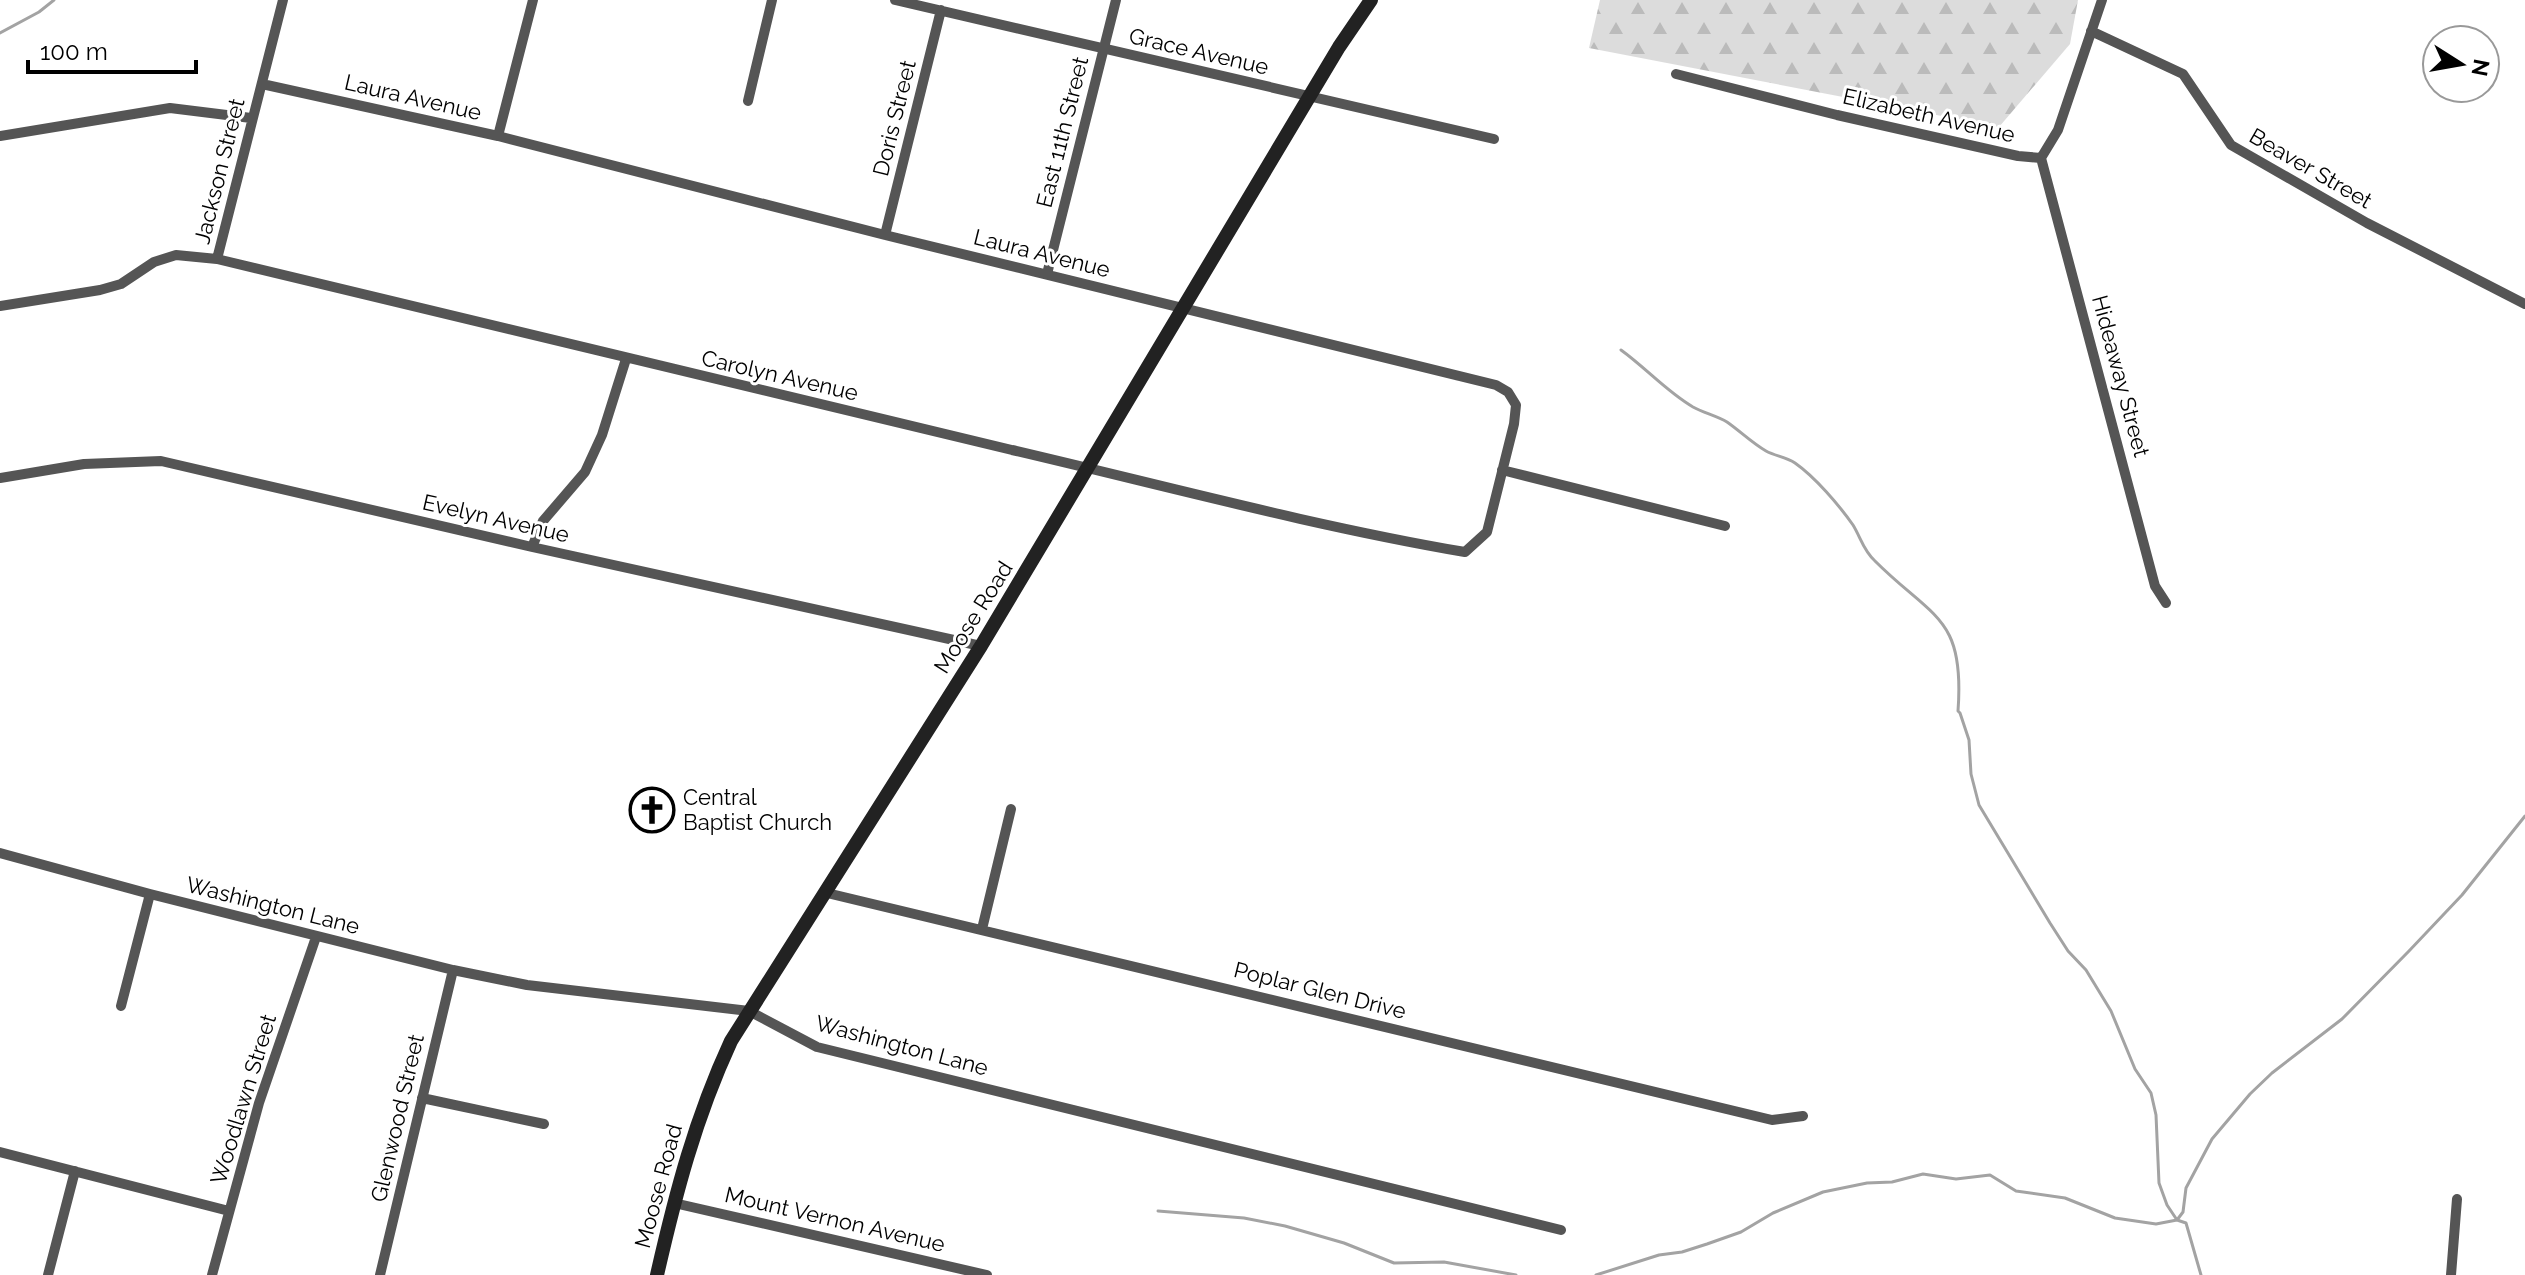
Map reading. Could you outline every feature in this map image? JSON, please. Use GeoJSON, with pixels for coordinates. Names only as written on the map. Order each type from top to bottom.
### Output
{"type":"FeatureCollection","features":[{"type":"Feature","properties":{"kind":"street","name":"Jackson Street"},"geometry":{"type":"LineString","coordinates":[[217,259],[283,0]]}},
{"type":"Feature","properties":{"kind":"street"},"geometry":{"type":"LineString","coordinates":[[498,136],[533,0]]}},
{"type":"Feature","properties":{"kind":"street"},"geometry":{"type":"LineString","coordinates":[[748,101],[772,0]]}},
{"type":"Feature","properties":{"kind":"street","name":"Grace Avenue"},"geometry":{"type":"LineString","coordinates":[[895,0],[1494,139]]}},
{"type":"Feature","properties":{"kind":"street","name":"East 11th Street"},"geometry":{"type":"LineString","coordinates":[[1047,274],[1116,0]]}},
{"type":"Feature","properties":{"kind":"street","name":"Moose Road"},"geometry":{"type":"LineString","coordinates":[[657,1275],[689,1147],[708,1091],[731,1041],[981,646],[1370,0]]}},
{"type":"Feature","properties":{"kind":"street"},"geometry":{"type":"LineString","coordinates":[[2091,31],[2102,0]]}},
{"type":"Feature","properties":{"kind":"street","name":"Doris Street"},"geometry":{"type":"LineString","coordinates":[[885,235],[941,10]]}},
{"type":"Feature","properties":{"kind":"street","name":"Elizabeth Avenue"},"geometry":{"type":"LineString","coordinates":[[1676,74],[1837,115],[2018,156],[2041,158],[2058,130],[2091,31]]}},
{"type":"Feature","properties":{"kind":"street","name":"Beaver Street"},"geometry":{"type":"LineString","coordinates":[[2091,31],[2183,74],[2231,145],[2367,223],[2525,304]]}},
{"type":"Feature","properties":{"kind":"street","name":"Laura Avenue"},"geometry":{"type":"LineString","coordinates":[[262,84],[498,136],[1496,385],[1508,392],[1516,405],[1502,470]]}},
{"type":"Feature","properties":{"kind":"street"},"geometry":{"type":"LineString","coordinates":[[0,136],[170,108],[251,118]]}},
{"type":"Feature","properties":{"kind":"street","name":"Hideaway Street"},"geometry":{"type":"LineString","coordinates":[[2041,158],[2155,586],[2166,603]]}},
{"type":"Feature","properties":{"kind":"street","name":"Carolyn Avenue"},"geometry":{"type":"LineString","coordinates":[[0,306],[121,284],[154,262],[176,255],[217,259],[1263,509],[1465,552],[1487,532],[1502,470]]}},
{"type":"Feature","properties":{"kind":"street"},"geometry":{"type":"LineString","coordinates":[[532,547],[543,521],[585,472],[602,435],[626,359]]}},
{"type":"Feature","properties":{"kind":"street","name":"Evelyn Avenue"},"geometry":{"type":"LineString","coordinates":[[0,478],[84,464],[161,461],[981,646]]}},
{"type":"Feature","properties":{"kind":"street"},"geometry":{"type":"LineString","coordinates":[[1502,470],[1725,526]]}},
{"type":"Feature","properties":{"kind":"street"},"geometry":{"type":"LineString","coordinates":[[982,929],[1011,809]]}},
{"type":"Feature","properties":{"kind":"street","name":"Washington Lane"},"geometry":{"type":"LineString","coordinates":[[0,853],[453,970],[527,985],[749,1011],[817,1047],[1561,1230]]}},
{"type":"Feature","properties":{"kind":"street","name":"Poplar Glen Drive"},"geometry":{"type":"LineString","coordinates":[[827,893],[1772,1120],[1803,1116]]}},
{"type":"Feature","properties":{"kind":"street"},"geometry":{"type":"LineString","coordinates":[[121,1006],[150,894]]}},
{"type":"Feature","properties":{"kind":"street","name":"Woodlawn Street"},"geometry":{"type":"LineString","coordinates":[[212,1275],[259,1103],[316,937]]}},
{"type":"Feature","properties":{"kind":"street","name":"Glenwood Street"},"geometry":{"type":"LineString","coordinates":[[380,1275],[453,970]]}},
{"type":"Feature","properties":{"kind":"street"},"geometry":{"type":"LineString","coordinates":[[422,1098],[544,1124]]}},
{"type":"Feature","properties":{"kind":"street"},"geometry":{"type":"LineString","coordinates":[[0,1152],[229,1211]]}},
{"type":"Feature","properties":{"kind":"street"},"geometry":{"type":"LineString","coordinates":[[48,1275],[75,1171]]}},
{"type":"Feature","properties":{"kind":"street"},"geometry":{"type":"LineString","coordinates":[[2451,1275],[2457,1199]]}},
{"type":"Feature","properties":{"kind":"street","name":"Mount Vernon Avenue"},"geometry":{"type":"LineString","coordinates":[[674,1203],[987,1275]]}},
{"type":"Feature","properties":{"kind":"green space"},"geometry":{"type":"Polygon","coordinates":[[[1600,0],[2078,0],[2070,44],[1999,127],[1589,48],[1600,0]]]}},
{"type":"Feature","properties":{"kind":"waterway"},"geometry":{"type":"LineString","coordinates":[[0,33],[39,12],[54,0]]}},
{"type":"Feature","properties":{"kind":"waterway"},"geometry":{"type":"LineString","coordinates":[[1621,350],[1683,401],[1727,422],[1769,453],[1792,461],[1803,469],[1847,517],[1871,557],[1941,622],[1956,656],[1958,711],[1969,740],[1971,774],[1979,805],[2050,923],[2068,951],[2086,970],[2111,1011],[2135,1069],[2151,1093],[2156,1115],[2159,1183],[2167,1205],[2177,1220],[2186,1223],[2201,1275]]}},
{"type":"Feature","properties":{"kind":"waterway"},"geometry":{"type":"LineString","coordinates":[[1596,1275],[1659,1255],[1682,1252],[1741,1232],[1773,1213],[1823,1192],[1923,1174],[1956,1179],[1990,1175],[2016,1191],[2065,1198],[2115,1218],[2156,1224],[2177,1220],[2183,1212],[2186,1188],[2212,1139],[2250,1094],[2342,1019],[2462,895],[2525,816]]}},
{"type":"Feature","properties":{"kind":"waterway"},"geometry":{"type":"LineString","coordinates":[[1158,1211],[1244,1218],[1285,1226],[1344,1243],[1394,1263],[1444,1262],[1516,1275]]}},
{"type":"Feature","properties":{"kind":"place","name":"Central Baptist Church"},"geometry":{"type":"Point","coordinates":[652,810]}}]}
